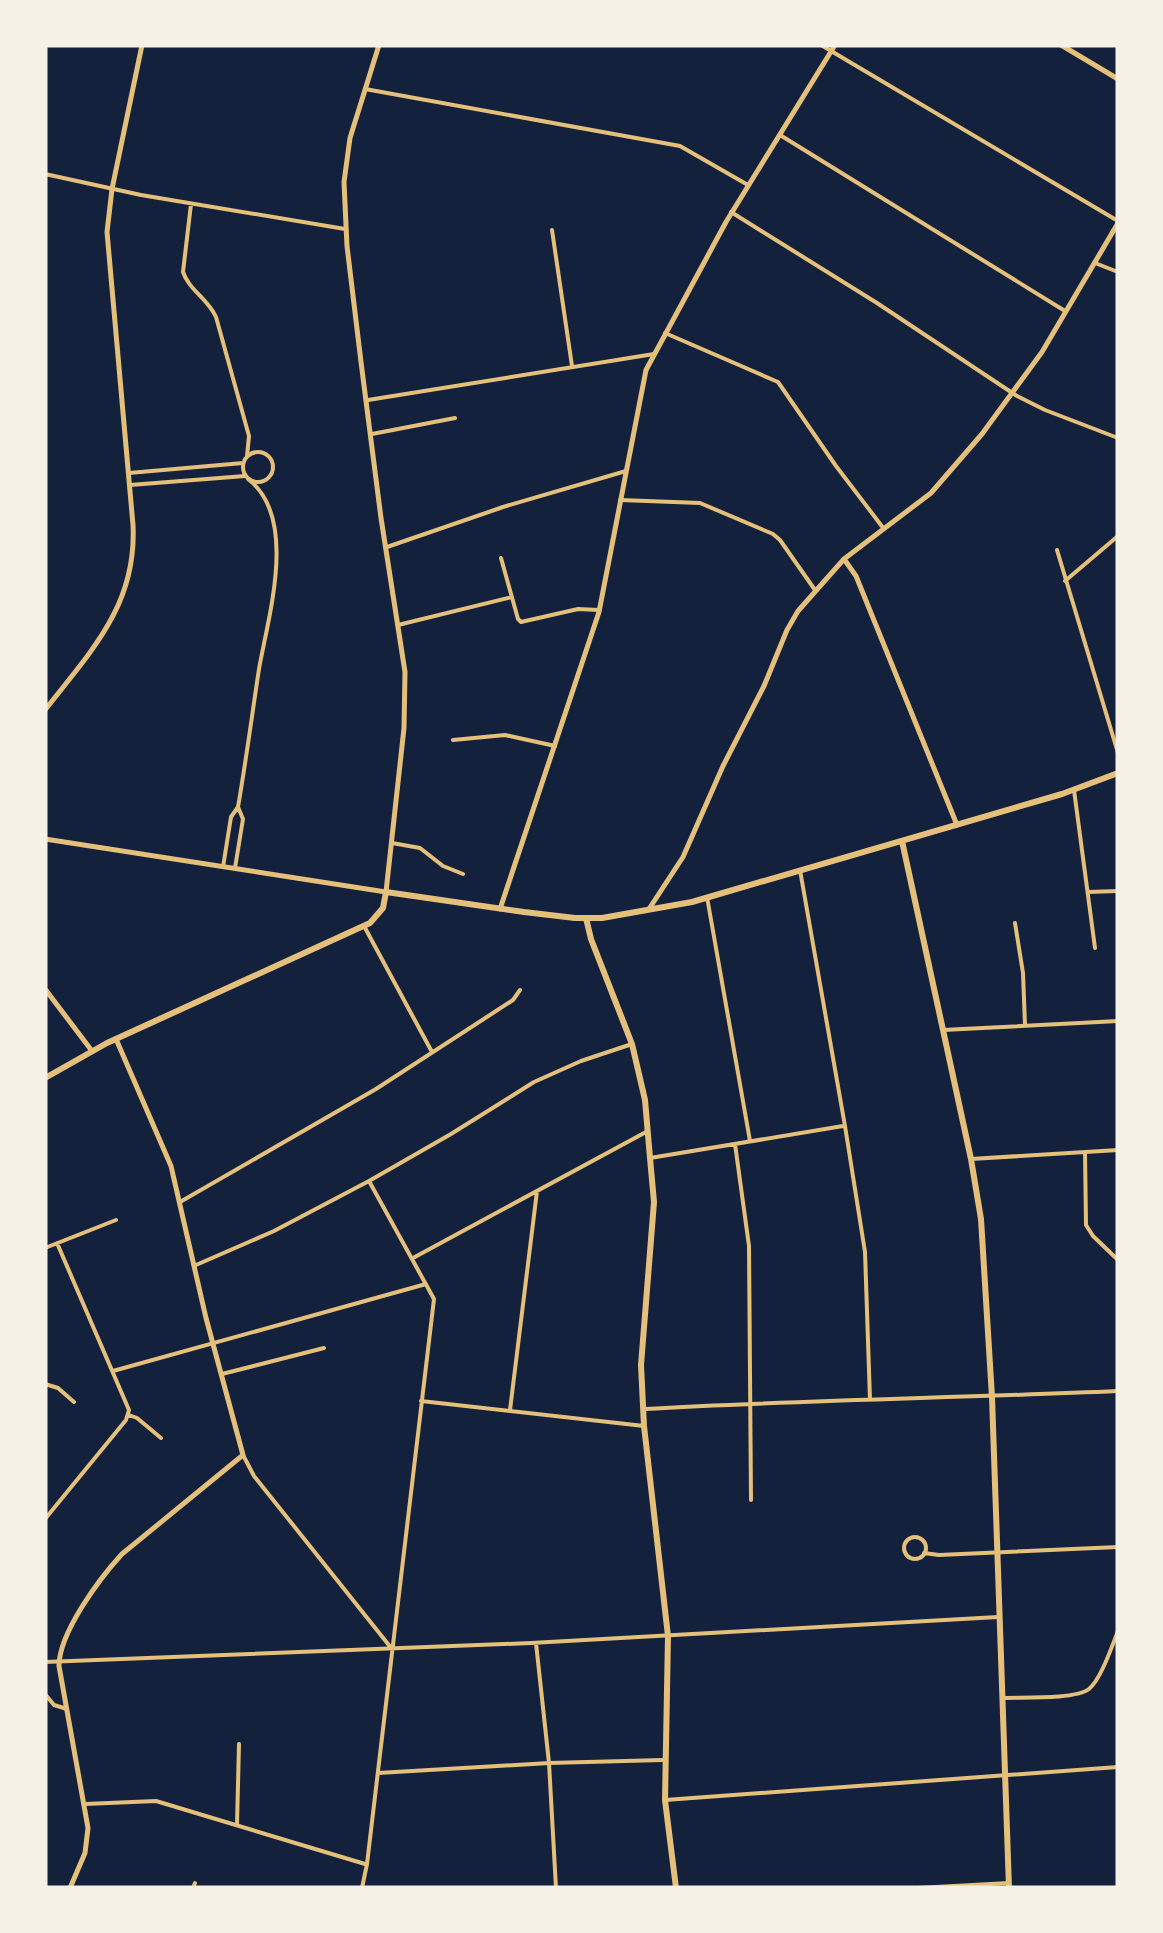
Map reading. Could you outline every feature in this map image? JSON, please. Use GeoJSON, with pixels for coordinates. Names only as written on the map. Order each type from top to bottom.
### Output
{"type":"FeatureCollection","features":[{"type":"Feature","properties":{"kind":"main road"},"geometry":{"type":"LineString","coordinates":[[45,1078],[116,1039],[364,926],[380,914],[386,892],[586,918],[648,910],[902,841],[1118,774]]}},
{"type":"Feature","properties":{"kind":"main road"},"geometry":{"type":"LineString","coordinates":[[902,841],[981,1219],[992,1397],[1009,1886]]}},
{"type":"Feature","properties":{"kind":"main road"},"geometry":{"type":"LineString","coordinates":[[586,918],[632,1044],[648,1132],[654,1202],[641,1364],[644,1426],[668,1636],[666,1800],[676,1888]]}},
{"type":"Feature","properties":{"kind":"street"},"geometry":{"type":"LineString","coordinates":[[45,710],[107,629],[124,597],[134,549],[107,232],[142,45]]}},
{"type":"Feature","properties":{"kind":"street"},"geometry":{"type":"LineString","coordinates":[[45,839],[386,892],[406,709],[405,672],[370,434],[346,229],[345,168],[350,138],[379,45]]}},
{"type":"Feature","properties":{"kind":"street"},"geometry":{"type":"LineString","coordinates":[[648,910],[683,857],[798,611],[844,560],[941,482],[1013,393],[1118,222],[834,48],[821,45]]}},
{"type":"Feature","properties":{"kind":"street"},"geometry":{"type":"LineString","coordinates":[[1061,45],[1118,79]]}},
{"type":"Feature","properties":{"kind":"street"},"geometry":{"type":"LineString","coordinates":[[500,908],[599,610],[642,384],[654,354],[732,212],[834,48]]}},
{"type":"Feature","properties":{"kind":"street"},"geometry":{"type":"LineString","coordinates":[[365,89],[680,146],[748,185]]}},
{"type":"Feature","properties":{"kind":"street"},"geometry":{"type":"LineString","coordinates":[[780,135],[1066,312]]}},
{"type":"Feature","properties":{"kind":"street"},"geometry":{"type":"LineString","coordinates":[[45,174],[191,204],[346,229]]}},
{"type":"Feature","properties":{"kind":"street"},"geometry":{"type":"LineString","coordinates":[[191,204],[183,272],[216,316],[249,436],[273,462],[266,491],[274,527],[276,575],[238,806],[231,817],[223,866]]}},
{"type":"Feature","properties":{"kind":"street"},"geometry":{"type":"LineString","coordinates":[[732,212],[1013,393],[1045,410],[1118,438]]}},
{"type":"Feature","properties":{"kind":"street"},"geometry":{"type":"LineString","coordinates":[[552,230],[572,366]]}},
{"type":"Feature","properties":{"kind":"street"},"geometry":{"type":"LineString","coordinates":[[1095,263],[1118,272]]}},
{"type":"Feature","properties":{"kind":"street"},"geometry":{"type":"LineString","coordinates":[[665,334],[778,382],[884,529]]}},
{"type":"Feature","properties":{"kind":"street"},"geometry":{"type":"LineString","coordinates":[[366,400],[654,354]]}},
{"type":"Feature","properties":{"kind":"street"},"geometry":{"type":"LineString","coordinates":[[370,434],[456,418]]}},
{"type":"Feature","properties":{"kind":"street"},"geometry":{"type":"LineString","coordinates":[[248,456],[249,436]]}},
{"type":"Feature","properties":{"kind":"street"},"geometry":{"type":"LineString","coordinates":[[129,474],[243,463],[255,452],[264,453]]}},
{"type":"Feature","properties":{"kind":"street"},"geometry":{"type":"LineString","coordinates":[[243,463],[247,478],[266,491]]}},
{"type":"Feature","properties":{"kind":"street"},"geometry":{"type":"LineString","coordinates":[[386,548],[503,507],[626,471]]}},
{"type":"Feature","properties":{"kind":"street"},"geometry":{"type":"LineString","coordinates":[[130,485],[247,478],[261,482],[271,475]]}},
{"type":"Feature","properties":{"kind":"street"},"geometry":{"type":"LineString","coordinates":[[620,500],[700,503],[772,534],[815,590]]}},
{"type":"Feature","properties":{"kind":"street"},"geometry":{"type":"LineString","coordinates":[[1065,580],[1118,536]]}},
{"type":"Feature","properties":{"kind":"street"},"geometry":{"type":"LineString","coordinates":[[1057,550],[1118,753]]}},
{"type":"Feature","properties":{"kind":"street"},"geometry":{"type":"LineString","coordinates":[[501,558],[519,620],[578,609],[599,610]]}},
{"type":"Feature","properties":{"kind":"street"},"geometry":{"type":"LineString","coordinates":[[844,560],[856,576],[958,824]]}},
{"type":"Feature","properties":{"kind":"street"},"geometry":{"type":"LineString","coordinates":[[398,625],[512,597]]}},
{"type":"Feature","properties":{"kind":"street"},"geometry":{"type":"LineString","coordinates":[[453,740],[504,735],[555,746]]}},
{"type":"Feature","properties":{"kind":"street"},"geometry":{"type":"LineString","coordinates":[[1074,790],[1095,948]]}},
{"type":"Feature","properties":{"kind":"street"},"geometry":{"type":"LineString","coordinates":[[235,868],[243,819],[238,806]]}},
{"type":"Feature","properties":{"kind":"street"},"geometry":{"type":"LineString","coordinates":[[392,843],[420,848],[442,866],[463,874]]}},
{"type":"Feature","properties":{"kind":"street"},"geometry":{"type":"LineString","coordinates":[[800,870],[864,1252],[870,1400]]}},
{"type":"Feature","properties":{"kind":"street"},"geometry":{"type":"LineString","coordinates":[[1088,892],[1118,891]]}},
{"type":"Feature","properties":{"kind":"street"},"geometry":{"type":"LineString","coordinates":[[707,897],[750,1141]]}},
{"type":"Feature","properties":{"kind":"street"},"geometry":{"type":"LineString","coordinates":[[1015,922],[1025,1025]]}},
{"type":"Feature","properties":{"kind":"street"},"geometry":{"type":"LineString","coordinates":[[364,926],[432,1052]]}},
{"type":"Feature","properties":{"kind":"street"},"geometry":{"type":"LineString","coordinates":[[45,988],[92,1051]]}},
{"type":"Feature","properties":{"kind":"street"},"geometry":{"type":"LineString","coordinates":[[180,1202],[329,1117],[512,1000],[520,990]]}},
{"type":"Feature","properties":{"kind":"street"},"geometry":{"type":"LineString","coordinates":[[943,1030],[1118,1021]]}},
{"type":"Feature","properties":{"kind":"street"},"geometry":{"type":"LineString","coordinates":[[116,1039],[166,1154],[243,1455],[254,1476],[392,1650]]}},
{"type":"Feature","properties":{"kind":"street"},"geometry":{"type":"LineString","coordinates":[[194,1266],[258,1240],[368,1181],[534,1082],[632,1044]]}},
{"type":"Feature","properties":{"kind":"street"},"geometry":{"type":"LineString","coordinates":[[650,1158],[845,1126]]}},
{"type":"Feature","properties":{"kind":"street"},"geometry":{"type":"LineString","coordinates":[[413,1258],[648,1132]]}},
{"type":"Feature","properties":{"kind":"street"},"geometry":{"type":"LineString","coordinates":[[735,1144],[749,1246],[751,1500]]}},
{"type":"Feature","properties":{"kind":"street"},"geometry":{"type":"LineString","coordinates":[[971,1159],[1118,1150]]}},
{"type":"Feature","properties":{"kind":"street"},"geometry":{"type":"LineString","coordinates":[[1085,1152],[1086,1225],[1118,1260]]}},
{"type":"Feature","properties":{"kind":"street"},"geometry":{"type":"LineString","coordinates":[[362,1888],[434,1299],[368,1181]]}},
{"type":"Feature","properties":{"kind":"street"},"geometry":{"type":"LineString","coordinates":[[510,1412],[536,1191]]}},
{"type":"Feature","properties":{"kind":"street"},"geometry":{"type":"LineString","coordinates":[[45,1248],[116,1220]]}},
{"type":"Feature","properties":{"kind":"street"},"geometry":{"type":"LineString","coordinates":[[45,1519],[128,1415],[128,1404],[57,1243]]}},
{"type":"Feature","properties":{"kind":"street"},"geometry":{"type":"LineString","coordinates":[[112,1371],[426,1284]]}},
{"type":"Feature","properties":{"kind":"street"},"geometry":{"type":"LineString","coordinates":[[220,1374],[324,1348]]}},
{"type":"Feature","properties":{"kind":"street"},"geometry":{"type":"LineString","coordinates":[[45,1384],[58,1388],[74,1402]]}},
{"type":"Feature","properties":{"kind":"street"},"geometry":{"type":"LineString","coordinates":[[644,1408],[1118,1391]]}},
{"type":"Feature","properties":{"kind":"street"},"geometry":{"type":"LineString","coordinates":[[421,1401],[644,1426]]}},
{"type":"Feature","properties":{"kind":"street"},"geometry":{"type":"LineString","coordinates":[[128,1415],[161,1438]]}},
{"type":"Feature","properties":{"kind":"street"},"geometry":{"type":"LineString","coordinates":[[70,1888],[87,1844],[88,1828],[59,1663],[68,1630],[115,1562],[243,1455]]}},
{"type":"Feature","properties":{"kind":"street"},"geometry":{"type":"LineString","coordinates":[[924,1553],[921,1539],[914,1537],[905,1543],[905,1553],[916,1559],[924,1553],[1118,1547]]}},
{"type":"Feature","properties":{"kind":"street"},"geometry":{"type":"LineString","coordinates":[[45,1662],[392,1650],[998,1618]]}},
{"type":"Feature","properties":{"kind":"street"},"geometry":{"type":"LineString","coordinates":[[1002,1698],[1089,1690],[1118,1631]]}},
{"type":"Feature","properties":{"kind":"street"},"geometry":{"type":"LineString","coordinates":[[536,1642],[549,1763],[556,1888]]}},
{"type":"Feature","properties":{"kind":"street"},"geometry":{"type":"LineString","coordinates":[[45,1694],[54,1705],[67,1708]]}},
{"type":"Feature","properties":{"kind":"street"},"geometry":{"type":"LineString","coordinates":[[236,1825],[239,1744]]}},
{"type":"Feature","properties":{"kind":"street"},"geometry":{"type":"LineString","coordinates":[[378,1772],[666,1760]]}},
{"type":"Feature","properties":{"kind":"street"},"geometry":{"type":"LineString","coordinates":[[666,1800],[1118,1767]]}},
{"type":"Feature","properties":{"kind":"street"},"geometry":{"type":"LineString","coordinates":[[85,1804],[156,1801],[367,1864]]}},
{"type":"Feature","properties":{"kind":"street"},"geometry":{"type":"LineString","coordinates":[[918,1888],[1009,1886]]}}]}
